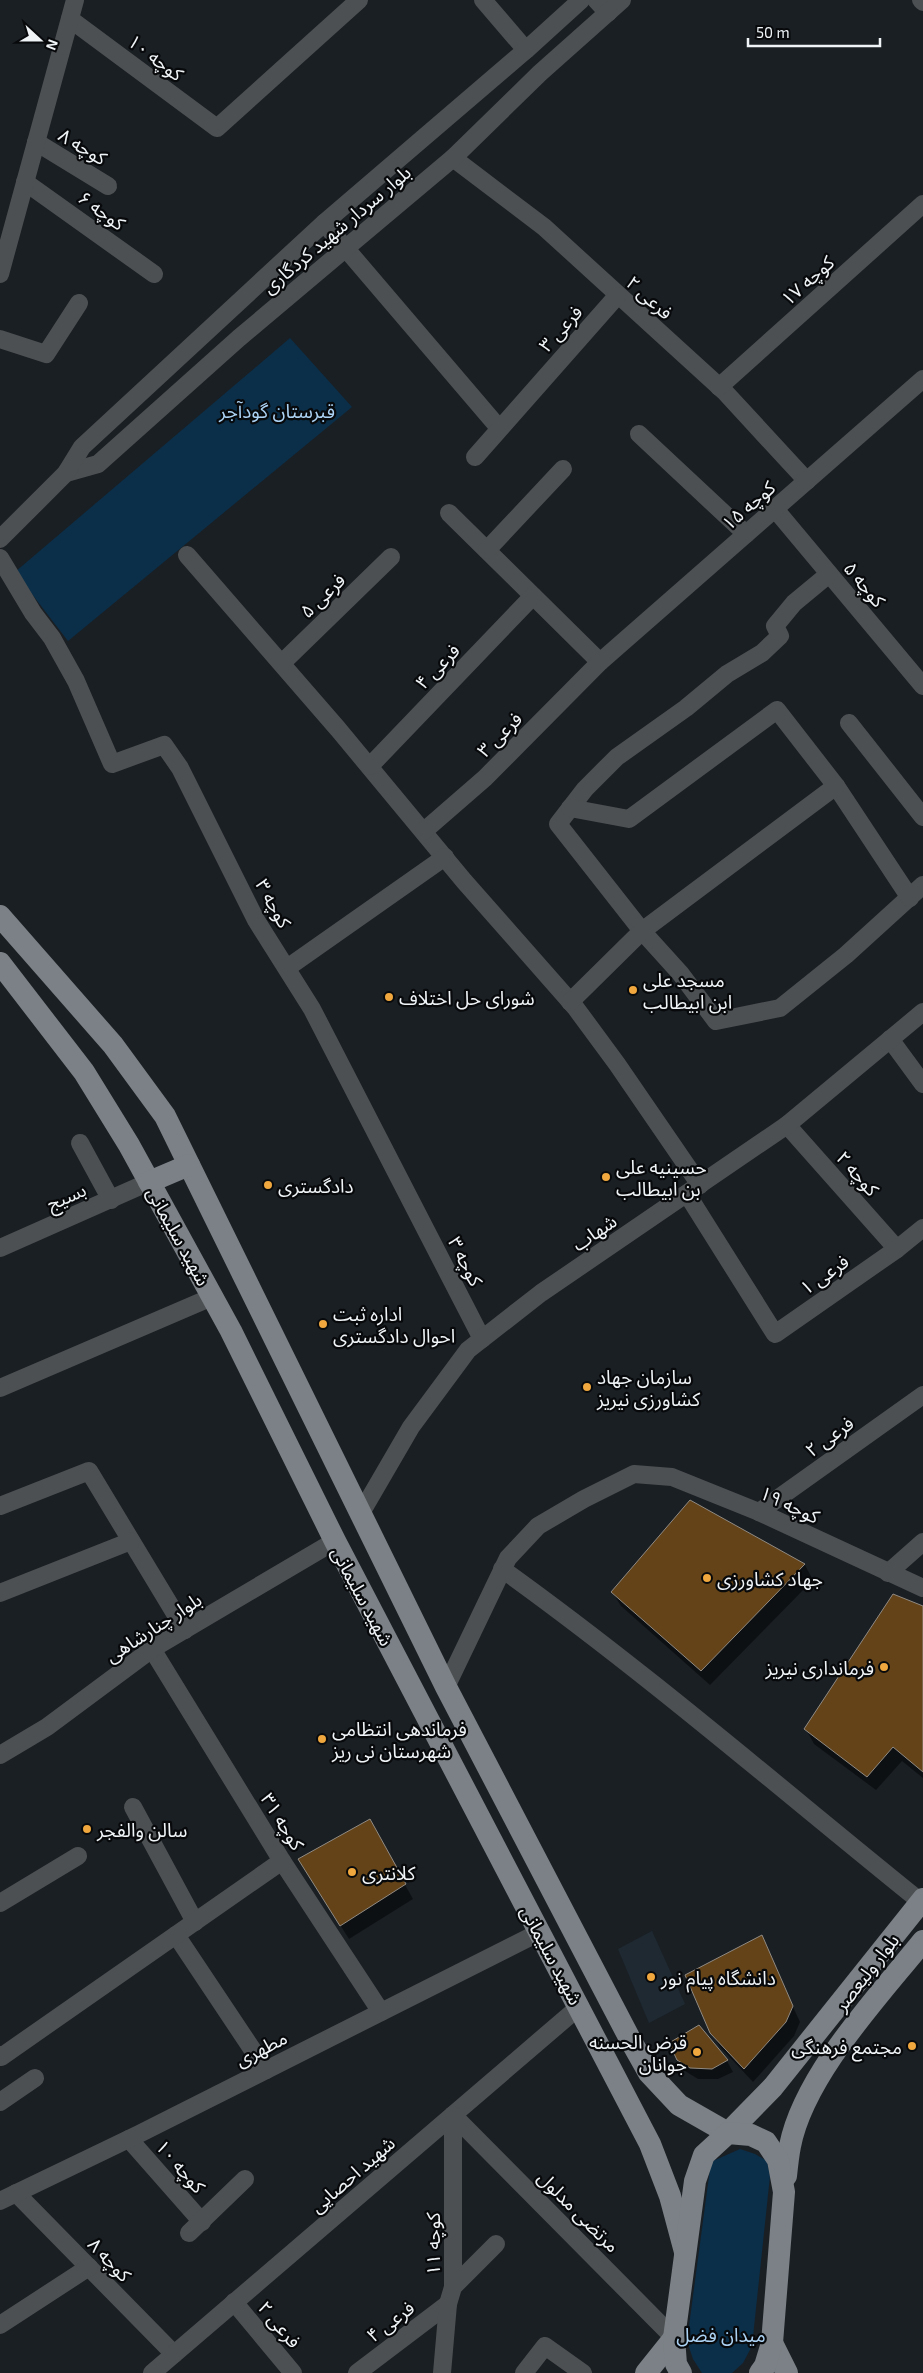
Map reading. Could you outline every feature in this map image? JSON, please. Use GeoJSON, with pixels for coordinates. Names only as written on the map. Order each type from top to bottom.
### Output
{"type":"FeatureCollection","features":[{"type":"Feature","properties":{"kind":"main road","name":"شهید سلیمانی"},"geometry":{"type":"LineString","coordinates":[[0,916],[113,1044],[165,1116],[446,1687],[649,2073],[679,2105],[728,2133]]}},
{"type":"Feature","properties":{"kind":"main road","name":"شهید سلیمانی"},"geometry":{"type":"LineString","coordinates":[[0,963],[84,1072],[149,1182],[212,1298],[418,1702],[580,2006],[650,2144],[670,2196],[685,2252]]}},
{"type":"Feature","properties":{"kind":"main road"},"geometry":{"type":"LineString","coordinates":[[149,1182],[189,1165]]}},
{"type":"Feature","properties":{"kind":"main road"},"geometry":{"type":"LineString","coordinates":[[418,1702],[446,1687]]}},
{"type":"Feature","properties":{"kind":"main road","name":"بلوار ولیعصر"},"geometry":{"type":"LineString","coordinates":[[728,2133],[773,2087],[922,1901]]}},
{"type":"Feature","properties":{"kind":"main road","name":"بلوار ولیعصر"},"geometry":{"type":"LineString","coordinates":[[784,2192],[790,2145],[818,2076],[853,2028],[920,1953]]}},
{"type":"Feature","properties":{"kind":"main road"},"geometry":{"type":"LineString","coordinates":[[681,2373],[676,2364],[674,2338],[695,2181],[701,2164],[711,2147],[728,2133],[751,2135],[766,2142],[778,2160],[784,2192],[772,2343],[765,2366],[760,2373]]}},
{"type":"Feature","properties":{"kind":"main road"},"geometry":{"type":"LineString","coordinates":[[646,2373],[674,2338]]}},
{"type":"Feature","properties":{"kind":"main road"},"geometry":{"type":"LineString","coordinates":[[772,2343],[787,2373]]}},
{"type":"Feature","properties":{"kind":"street"},"geometry":{"type":"LineString","coordinates":[[0,274],[75,0]]}},
{"type":"Feature","properties":{"kind":"street","name":"کوچه ۱۰"},"geometry":{"type":"LineString","coordinates":[[70,19],[217,128],[359,0]]}},
{"type":"Feature","properties":{"kind":"street"},"geometry":{"type":"LineString","coordinates":[[483,0],[526,50]]}},
{"type":"Feature","properties":{"kind":"street","name":"بلوار سردار شهید کردگاری"},"geometry":{"type":"LineString","coordinates":[[0,539],[66,473],[82,447],[324,223],[526,50],[581,0]]}},
{"type":"Feature","properties":{"kind":"street","name":"بلوار سردار شهید کردگاری"},"geometry":{"type":"LineString","coordinates":[[66,473],[98,464],[239,338],[452,158],[540,73],[602,6],[622,0]]}},
{"type":"Feature","properties":{"kind":"street","name":"کوچه ۸"},"geometry":{"type":"LineString","coordinates":[[36,142],[108,186]]}},
{"type":"Feature","properties":{"kind":"street","name":"فرعی ۲"},"geometry":{"type":"LineString","coordinates":[[452,158],[544,227],[617,296],[719,387],[806,481]]}},
{"type":"Feature","properties":{"kind":"street","name":"کوچه ۶"},"geometry":{"type":"LineString","coordinates":[[25,182],[154,274]]}},
{"type":"Feature","properties":{"kind":"street","name":"کوچه ۱۷"},"geometry":{"type":"LineString","coordinates":[[719,387],[923,204]]}},
{"type":"Feature","properties":{"kind":"street"},"geometry":{"type":"LineString","coordinates":[[324,223],[499,428]]}},
{"type":"Feature","properties":{"kind":"street","name":"فرعی ۳"},"geometry":{"type":"LineString","coordinates":[[475,458],[499,428],[617,296]]}},
{"type":"Feature","properties":{"kind":"street"},"geometry":{"type":"LineString","coordinates":[[0,339],[46,354],[79,303]]}},
{"type":"Feature","properties":{"kind":"street","name":"کوچه ۱۵"},"geometry":{"type":"LineString","coordinates":[[600,662],[923,379]]}},
{"type":"Feature","properties":{"kind":"street"},"geometry":{"type":"LineString","coordinates":[[640,434],[746,534]]}},
{"type":"Feature","properties":{"kind":"street"},"geometry":{"type":"LineString","coordinates":[[487,550],[563,469]]}},
{"type":"Feature","properties":{"kind":"street","name":"کوچه ۵"},"geometry":{"type":"LineString","coordinates":[[775,509],[923,686]]}},
{"type":"Feature","properties":{"kind":"street"},"geometry":{"type":"LineString","coordinates":[[449,513],[600,662]]}},
{"type":"Feature","properties":{"kind":"street"},"geometry":{"type":"LineString","coordinates":[[187,555],[282,663],[370,766],[444,857],[570,1002],[617,1064],[693,1190]]}},
{"type":"Feature","properties":{"kind":"street","name":"فرعی ۵"},"geometry":{"type":"LineString","coordinates":[[282,663],[391,557]]}},
{"type":"Feature","properties":{"kind":"street","name":"کوچه ۳"},"geometry":{"type":"LineString","coordinates":[[0,558],[33,613],[52,638],[76,681],[112,764],[164,745],[180,768],[256,920],[312,1009],[482,1339]]}},
{"type":"Feature","properties":{"kind":"street"},"geometry":{"type":"LineString","coordinates":[[829,574],[794,603],[775,626],[780,636],[774,642],[762,653],[727,674],[686,708],[617,757],[585,789],[558,824],[642,931],[680,973],[716,1021],[780,1008],[923,885]]}},
{"type":"Feature","properties":{"kind":"street","name":"فرعی ۴"},"geometry":{"type":"LineString","coordinates":[[370,766],[533,596]]}},
{"type":"Feature","properties":{"kind":"street","name":"فرعی ۳"},"geometry":{"type":"LineString","coordinates":[[424,831],[485,778],[600,662]]}},
{"type":"Feature","properties":{"kind":"street"},"geometry":{"type":"LineString","coordinates":[[570,808],[629,819],[777,710],[836,786],[910,898]]}},
{"type":"Feature","properties":{"kind":"street"},"geometry":{"type":"LineString","coordinates":[[849,723],[923,817]]}},
{"type":"Feature","properties":{"kind":"street"},"geometry":{"type":"LineString","coordinates":[[570,1002],[642,931],[836,786]]}},
{"type":"Feature","properties":{"kind":"street"},"geometry":{"type":"LineString","coordinates":[[287,968],[444,857]]}},
{"type":"Feature","properties":{"kind":"street","name":"شهاب"},"geometry":{"type":"LineString","coordinates":[[361,1513],[411,1427],[468,1350],[541,1293],[787,1125],[923,1012]]}},
{"type":"Feature","properties":{"kind":"street"},"geometry":{"type":"LineString","coordinates":[[890,1039],[923,1084]]}},
{"type":"Feature","properties":{"kind":"street","name":"کوچه ۲"},"geometry":{"type":"LineString","coordinates":[[787,1125],[897,1249]]}},
{"type":"Feature","properties":{"kind":"street"},"geometry":{"type":"LineString","coordinates":[[80,1143],[110,1200]]}},
{"type":"Feature","properties":{"kind":"street","name":"بسیج"},"geometry":{"type":"LineString","coordinates":[[0,1248],[149,1182]]}},
{"type":"Feature","properties":{"kind":"street","name":"فرعی ۱"},"geometry":{"type":"LineString","coordinates":[[693,1190],[775,1334],[897,1249]]}},
{"type":"Feature","properties":{"kind":"street"},"geometry":{"type":"LineString","coordinates":[[897,1249],[923,1228]]}},
{"type":"Feature","properties":{"kind":"street"},"geometry":{"type":"LineString","coordinates":[[0,1388],[212,1298]]}},
{"type":"Feature","properties":{"kind":"street","name":"فرعی ۲"},"geometry":{"type":"LineString","coordinates":[[759,1512],[923,1395]]}},
{"type":"Feature","properties":{"kind":"street"},"geometry":{"type":"LineString","coordinates":[[0,1506],[89,1471],[185,1630]]}},
{"type":"Feature","properties":{"kind":"street","name":"کوچه ۱۹"},"geometry":{"type":"LineString","coordinates":[[502,1569],[508,1558],[538,1526],[584,1498],[634,1474],[672,1477],[759,1512],[923,1588]]}},
{"type":"Feature","properties":{"kind":"street"},"geometry":{"type":"LineString","coordinates":[[0,1594],[131,1541]]}},
{"type":"Feature","properties":{"kind":"street","name":"بلوار چنارشاهی"},"geometry":{"type":"LineString","coordinates":[[0,1755],[47,1727],[152,1649],[335,1541]]}},
{"type":"Feature","properties":{"kind":"street"},"geometry":{"type":"LineString","coordinates":[[888,1573],[923,1542]]}},
{"type":"Feature","properties":{"kind":"street"},"geometry":{"type":"LineString","coordinates":[[446,1687],[502,1569],[559,1610],[681,1706],[922,1901]]}},
{"type":"Feature","properties":{"kind":"street","name":"کوچه ۳۱"},"geometry":{"type":"LineString","coordinates":[[152,1649],[282,1861],[382,2012]]}},
{"type":"Feature","properties":{"kind":"street"},"geometry":{"type":"LineString","coordinates":[[133,1808],[195,1922]]}},
{"type":"Feature","properties":{"kind":"street"},"geometry":{"type":"LineString","coordinates":[[0,1903],[78,1856]]}},
{"type":"Feature","properties":{"kind":"street"},"geometry":{"type":"LineString","coordinates":[[1,2056],[282,1861]]}},
{"type":"Feature","properties":{"kind":"street","name":"مطهری"},"geometry":{"type":"LineString","coordinates":[[0,2201],[540,1932]]}},
{"type":"Feature","properties":{"kind":"street"},"geometry":{"type":"LineString","coordinates":[[176,1935],[266,2070]]}},
{"type":"Feature","properties":{"kind":"street","name":"شهید احصایی"},"geometry":{"type":"LineString","coordinates":[[152,2373],[580,2006]]}},
{"type":"Feature","properties":{"kind":"street"},"geometry":{"type":"LineString","coordinates":[[0,2102],[35,2078]]}},
{"type":"Feature","properties":{"kind":"street","name":"کوچه ۱۱"},"geometry":{"type":"LineString","coordinates":[[442,2373],[448,2304],[453,2287],[453,2114]]}},
{"type":"Feature","properties":{"kind":"street","name":"مرتضی مدلول"},"geometry":{"type":"LineString","coordinates":[[453,2114],[674,2338]]}},
{"type":"Feature","properties":{"kind":"street","name":"کوچه ۱۰"},"geometry":{"type":"LineString","coordinates":[[129,2138],[195,2228],[245,2179]]}},
{"type":"Feature","properties":{"kind":"street","name":"کوچه ۸"},"geometry":{"type":"LineString","coordinates":[[16,2193],[174,2354]]}},
{"type":"Feature","properties":{"kind":"street"},"geometry":{"type":"LineString","coordinates":[[453,2287],[496,2244]]}},
{"type":"Feature","properties":{"kind":"street"},"geometry":{"type":"LineString","coordinates":[[0,2325],[89,2267]]}},
{"type":"Feature","properties":{"kind":"street","name":"فرعی ۲"},"geometry":{"type":"LineString","coordinates":[[234,2302],[293,2373]]}},
{"type":"Feature","properties":{"kind":"street","name":"فرعی ۴"},"geometry":{"type":"LineString","coordinates":[[357,2373],[448,2304]]}},
{"type":"Feature","properties":{"kind":"street"},"geometry":{"type":"LineString","coordinates":[[524,2373],[545,2346],[583,2373]]}},
{"type":"Feature","properties":{"kind":"shaded area","name":"دانشگاه پیام نور"},"geometry":{"type":"Polygon","coordinates":[[[652,1931],[685,2004],[649,2023],[618,1949],[652,1931]]]}},
{"type":"Feature","properties":{"kind":"green space","name":"قبرستان گودآجر"},"geometry":{"type":"Polygon","coordinates":[[[290,338],[352,407],[68,641],[15,572],[290,338]]]}},
{"type":"Feature","properties":{"kind":"green space","name":"میدان فضل"},"geometry":{"type":"Polygon","coordinates":[[[740,2149],[755,2154],[767,2161],[770,2176],[752,2346],[743,2363],[732,2373],[702,2373],[693,2359],[687,2341],[710,2169],[713,2161],[740,2149]]]}},
{"type":"Feature","properties":{"kind":"building","name":"جهاد کشاورزی"},"geometry":{"type":"Polygon","coordinates":[[[690,1500],[805,1564],[701,1671],[611,1592],[690,1500]]]}},
{"type":"Feature","properties":{"kind":"building","name":"فرمانداری نیریز"},"geometry":{"type":"Polygon","coordinates":[[[893,1594],[923,1606],[923,1772],[893,1747],[867,1777],[804,1729],[893,1594]]]}},
{"type":"Feature","properties":{"kind":"building","name":"کلانتری"},"geometry":{"type":"Polygon","coordinates":[[[370,1819],[406,1884],[340,1926],[298,1859],[370,1819]]]}},
{"type":"Feature","properties":{"kind":"building"},"geometry":{"type":"Polygon","coordinates":[[[762,1935],[793,2006],[786,2022],[744,2069],[710,2033],[685,1975],[762,1935]]]}},
{"type":"Feature","properties":{"kind":"building","name":"قرض الحسنه جوانان"},"geometry":{"type":"Polygon","coordinates":[[[699,2025],[728,2060],[712,2069],[690,2068],[677,2060],[669,2043],[699,2025]]]}},
{"type":"Feature","properties":{"kind":"place","name":"مسجد علی ابن ابیطالب"},"geometry":{"type":"Point","coordinates":[633,990]}},
{"type":"Feature","properties":{"kind":"place","name":"شورای حل اختلاف"},"geometry":{"type":"Point","coordinates":[389,997]}},
{"type":"Feature","properties":{"kind":"place","name":"حسینیه علی بن ابیطالب"},"geometry":{"type":"Point","coordinates":[606,1177]}},
{"type":"Feature","properties":{"kind":"place","name":"دادگستری"},"geometry":{"type":"Point","coordinates":[268,1185]}},
{"type":"Feature","properties":{"kind":"place","name":"اداره ثبت احوال دادگستری"},"geometry":{"type":"Point","coordinates":[323,1324]}},
{"type":"Feature","properties":{"kind":"place","name":"سازمان جهاد کشاورزی نیریز"},"geometry":{"type":"Point","coordinates":[587,1387]}},
{"type":"Feature","properties":{"kind":"place","name":"جهاد کشاورزی"},"geometry":{"type":"Point","coordinates":[707,1578]}},
{"type":"Feature","properties":{"kind":"place","name":"فرمانداری نیریز"},"geometry":{"type":"Point","coordinates":[884,1667]}},
{"type":"Feature","properties":{"kind":"place","name":"فرماندهی انتظامی شهرستان نی ریز"},"geometry":{"type":"Point","coordinates":[322,1739]}},
{"type":"Feature","properties":{"kind":"place","name":"سالن والفجر"},"geometry":{"type":"Point","coordinates":[87,1829]}},
{"type":"Feature","properties":{"kind":"place","name":"کلانتری"},"geometry":{"type":"Point","coordinates":[352,1872]}},
{"type":"Feature","properties":{"kind":"place","name":"دانشگاه پیام نور"},"geometry":{"type":"Point","coordinates":[651,1977]}},
{"type":"Feature","properties":{"kind":"place","name":"مجتمع فرهنگی"},"geometry":{"type":"Point","coordinates":[912,2046]}},
{"type":"Feature","properties":{"kind":"place","name":"قرض الحسنه جوانان"},"geometry":{"type":"Point","coordinates":[697,2052]}}]}
